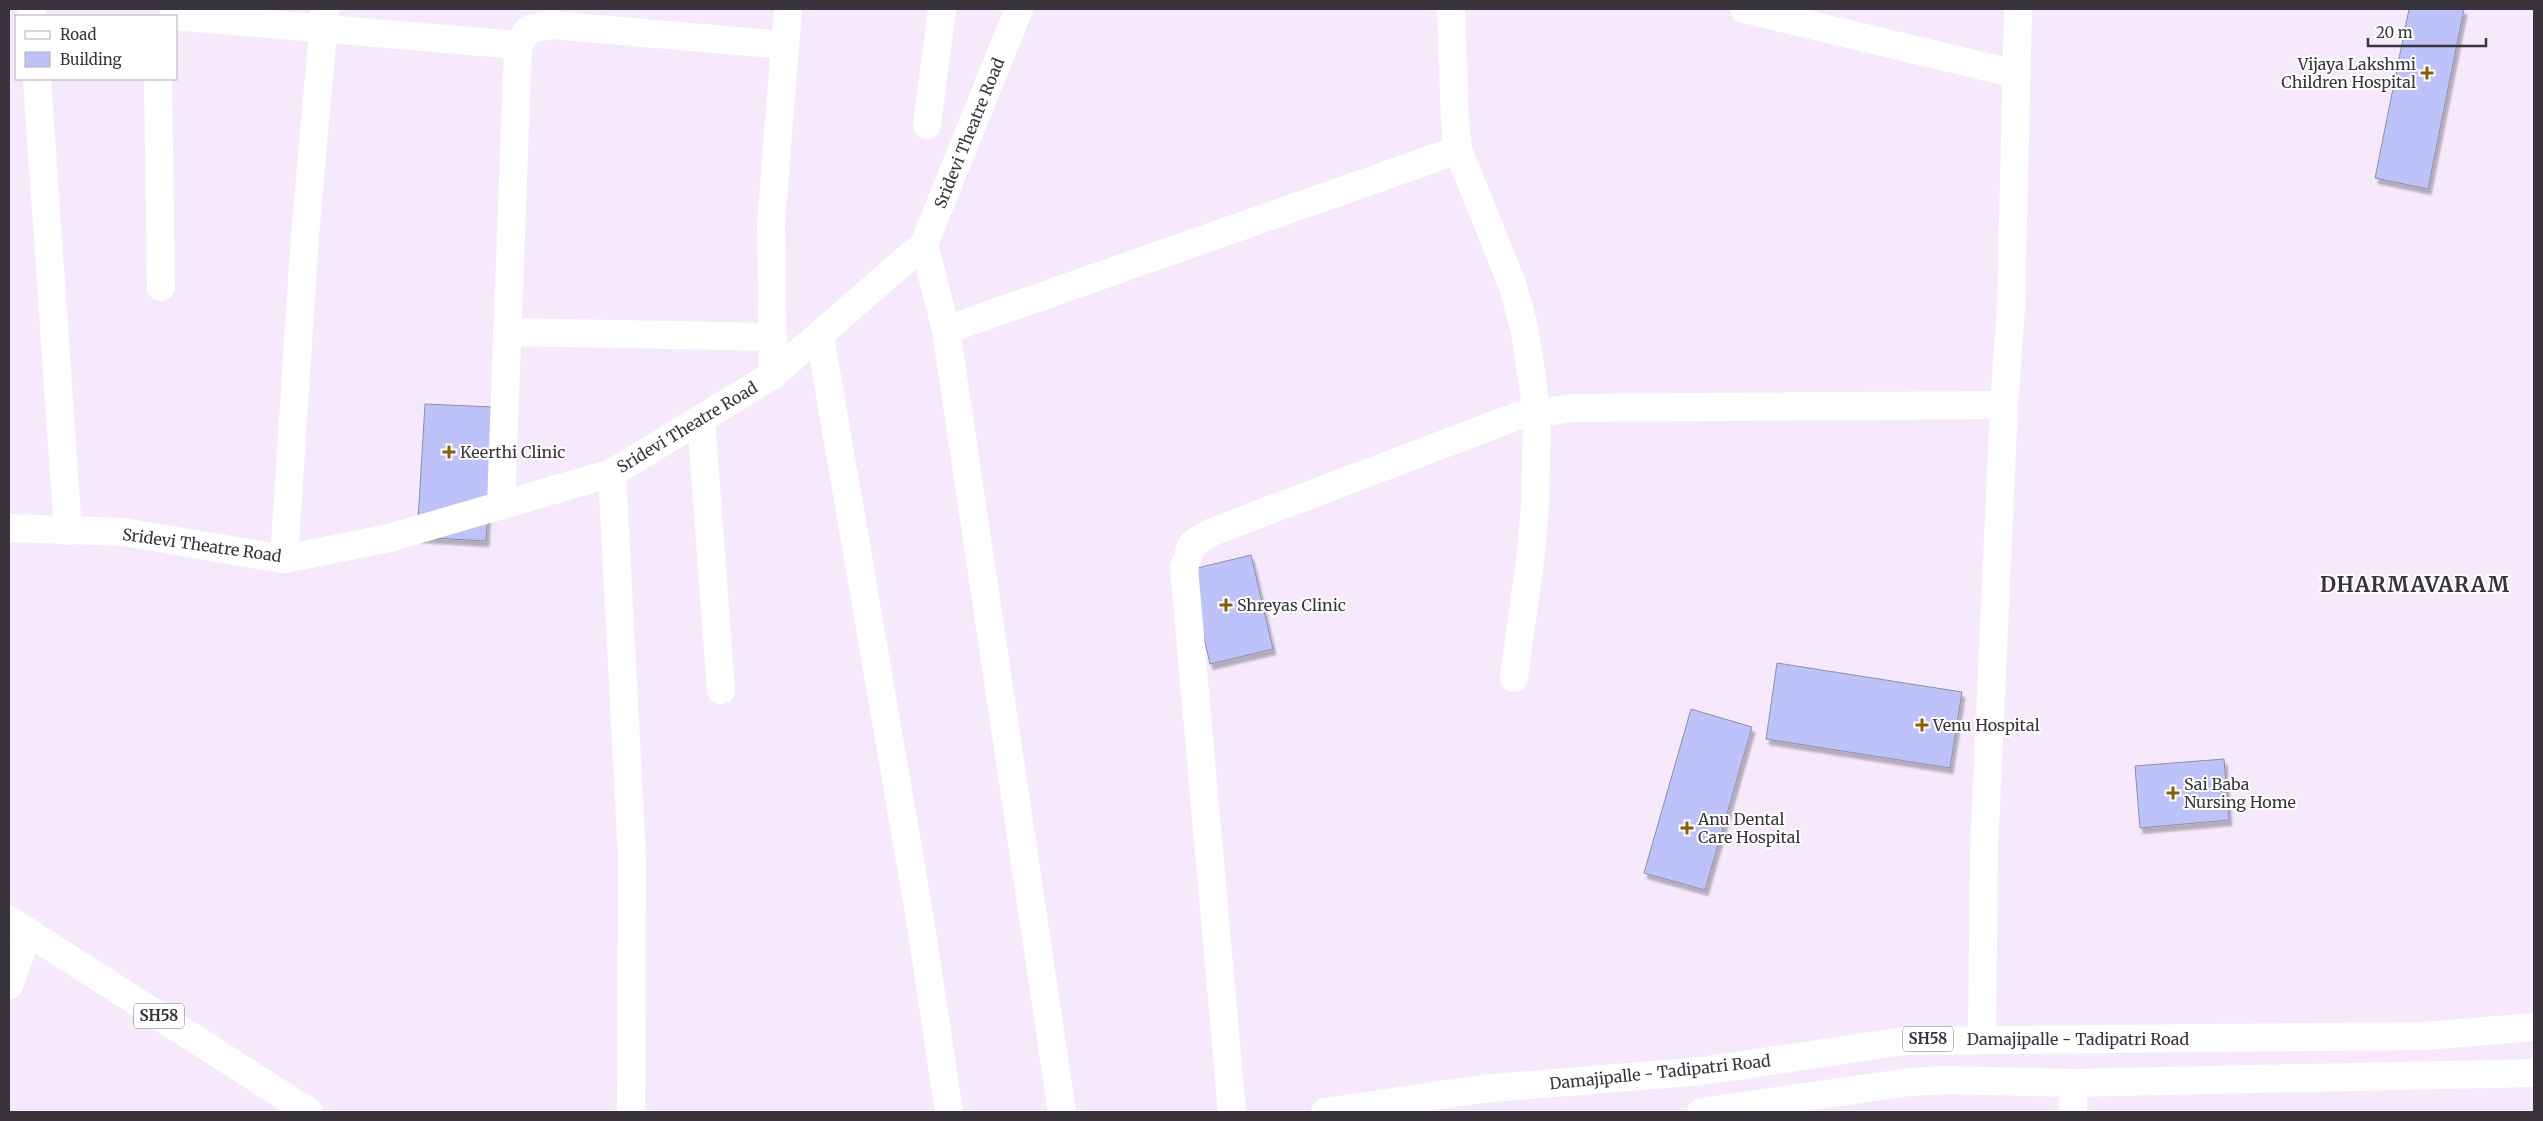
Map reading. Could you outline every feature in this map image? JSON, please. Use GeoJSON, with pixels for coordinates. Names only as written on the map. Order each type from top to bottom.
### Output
{"type":"FeatureCollection","features":[{"type":"Feature","properties":{"kind":"street"},"geometry":{"type":"LineString","coordinates":[[773,375],[772,223],[788,9]]}},
{"type":"Feature","properties":{"kind":"street"},"geometry":{"type":"LineString","coordinates":[[927,125],[942,9]]}},
{"type":"Feature","properties":{"kind":"street","name":"Sridevi Theatre Road"},"geometry":{"type":"LineString","coordinates":[[9,528],[124,532],[284,559],[389,538],[612,473],[773,375],[924,244],[1019,9]]}},
{"type":"Feature","properties":{"kind":"street"},"geometry":{"type":"LineString","coordinates":[[1451,9],[1454,121],[1458,150],[1512,284],[1524,327],[1537,412],[1535,507],[1531,553],[1514,678]]}},
{"type":"Feature","properties":{"kind":"street"},"geometry":{"type":"LineString","coordinates":[[1744,9],[2016,74]]}},
{"type":"Feature","properties":{"kind":"street"},"geometry":{"type":"LineString","coordinates":[[1982,1039],[1984,850],[2004,405],[2011,308],[2018,9]]}},
{"type":"Feature","properties":{"kind":"street"},"geometry":{"type":"LineString","coordinates":[[178,16],[325,19],[518,45]]}},
{"type":"Feature","properties":{"kind":"street"},"geometry":{"type":"LineString","coordinates":[[284,559],[304,245],[325,19]]}},
{"type":"Feature","properties":{"kind":"street"},"geometry":{"type":"LineString","coordinates":[[501,505],[518,45],[529,29],[551,24],[785,45]]}},
{"type":"Feature","properties":{"kind":"street"},"geometry":{"type":"LineString","coordinates":[[37,80],[68,531]]}},
{"type":"Feature","properties":{"kind":"street"},"geometry":{"type":"LineString","coordinates":[[158,80],[161,287]]}},
{"type":"Feature","properties":{"kind":"street"},"geometry":{"type":"LineString","coordinates":[[946,330],[1458,150]]}},
{"type":"Feature","properties":{"kind":"street"},"geometry":{"type":"LineString","coordinates":[[924,244],[946,330],[1062,1112]]}},
{"type":"Feature","properties":{"kind":"street"},"geometry":{"type":"LineString","coordinates":[[507,332],[773,337]]}},
{"type":"Feature","properties":{"kind":"street"},"geometry":{"type":"LineString","coordinates":[[820,336],[920,919],[949,1112]]}},
{"type":"Feature","properties":{"kind":"street"},"geometry":{"type":"LineString","coordinates":[[1232,1112],[1184,568],[1192,544],[1212,532],[1515,417],[1537,412],[1572,408],[2004,405]]}},
{"type":"Feature","properties":{"kind":"street"},"geometry":{"type":"LineString","coordinates":[[701,419],[721,690]]}},
{"type":"Feature","properties":{"kind":"street"},"geometry":{"type":"LineString","coordinates":[[612,473],[632,857],[631,1112]]}},
{"type":"Feature","properties":{"kind":"street"},"geometry":{"type":"LineString","coordinates":[[9,985],[18,926]]}},
{"type":"Feature","properties":{"kind":"street","name":"SH58"},"geometry":{"type":"LineString","coordinates":[[18,926],[309,1112]]}},
{"type":"Feature","properties":{"kind":"street","name":"Damajipalle - Tadipatri Road"},"geometry":{"type":"LineString","coordinates":[[1325,1112],[1481,1089],[1703,1071],[1904,1041],[2426,1036],[2534,1027]]}},
{"type":"Feature","properties":{"kind":"street"},"geometry":{"type":"LineString","coordinates":[[1701,1112],[1910,1082],[1945,1080],[2073,1083],[2534,1074]]}},
{"type":"Feature","properties":{"kind":"street"},"geometry":{"type":"LineString","coordinates":[[2073,1083],[2073,1112]]}},
{"type":"Feature","properties":{"kind":"building"},"geometry":{"type":"Polygon","coordinates":[[[2409,9],[2464,9],[2428,189],[2375,178],[2409,9]]]}},
{"type":"Feature","properties":{"kind":"building"},"geometry":{"type":"Polygon","coordinates":[[[425,404],[493,407],[486,541],[417,537],[425,404]]]}},
{"type":"Feature","properties":{"kind":"building"},"geometry":{"type":"Polygon","coordinates":[[[1251,555],[1273,649],[1210,664],[1189,570],[1251,555]]]}},
{"type":"Feature","properties":{"kind":"building"},"geometry":{"type":"Polygon","coordinates":[[[1777,663],[1962,692],[1950,768],[1766,739],[1777,663]]]}},
{"type":"Feature","properties":{"kind":"building"},"geometry":{"type":"Polygon","coordinates":[[[1691,709],[1752,727],[1705,890],[1644,873],[1691,709]]]}},
{"type":"Feature","properties":{"kind":"building"},"geometry":{"type":"Polygon","coordinates":[[[2224,759],[2229,820],[2140,828],[2135,766],[2224,759]]]}},
{"type":"Feature","properties":{"kind":"place","name":"Vijaya Lakshmi Children Hospital"},"geometry":{"type":"Point","coordinates":[2427,73]}},
{"type":"Feature","properties":{"kind":"place","name":"Keerthi Clinic"},"geometry":{"type":"Point","coordinates":[449,452]}},
{"type":"Feature","properties":{"kind":"place","name":"Shreyas Clinic"},"geometry":{"type":"Point","coordinates":[1226,605]}},
{"type":"Feature","properties":{"kind":"place","name":"Venu Hospital"},"geometry":{"type":"Point","coordinates":[1922,725]}},
{"type":"Feature","properties":{"kind":"place","name":"Sai Baba Nursing Home"},"geometry":{"type":"Point","coordinates":[2173,793]}},
{"type":"Feature","properties":{"kind":"place","name":"Anu Dental Care Hospital"},"geometry":{"type":"Point","coordinates":[1687,828]}},
{"type":"Feature","properties":{"kind":"district","name":"DHARMAVARAM"},"geometry":{"type":"Point","coordinates":[2415,585]}}]}
